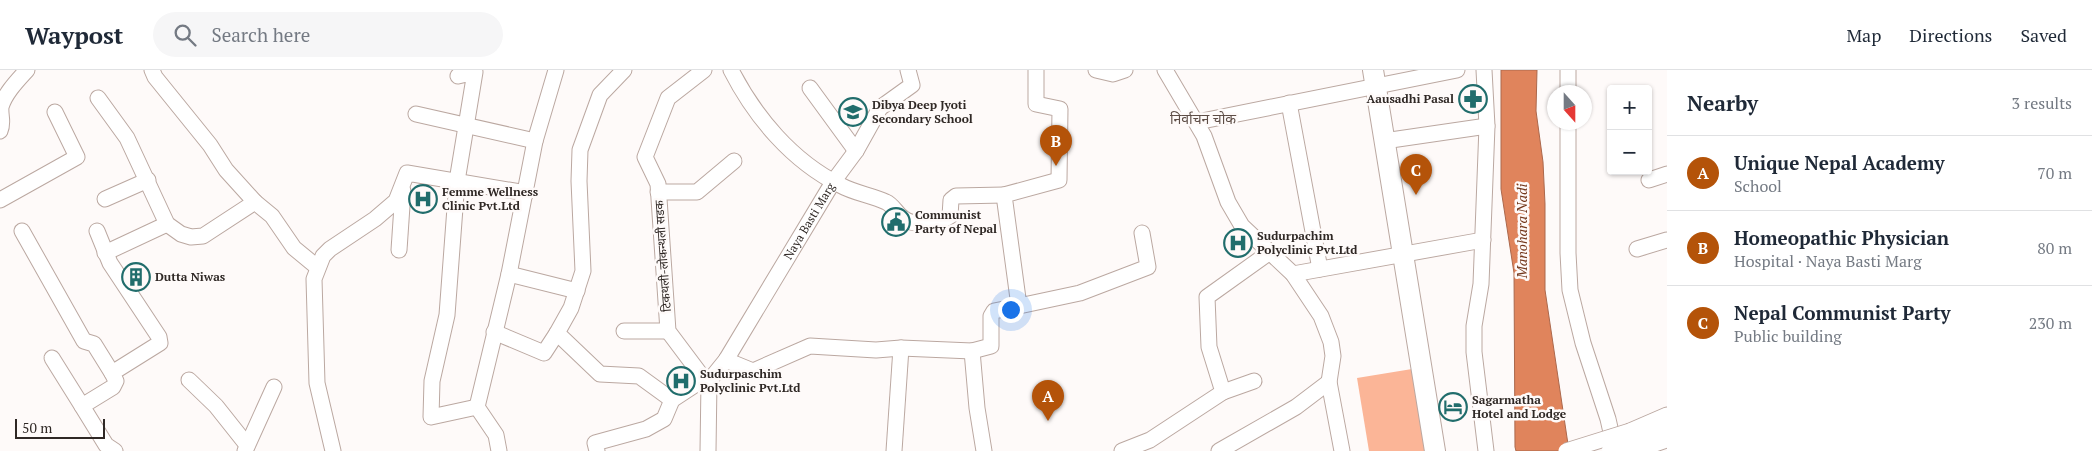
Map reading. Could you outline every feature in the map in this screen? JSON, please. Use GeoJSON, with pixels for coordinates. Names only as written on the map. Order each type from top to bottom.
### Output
{"type":"FeatureCollection","features":[{"type":"Feature","properties":{"kind":"street"},"geometry":{"type":"LineString","coordinates":[[0,131],[3,123],[1,114],[4,100],[27,70]]}},
{"type":"Feature","properties":{"kind":"street"},"geometry":{"type":"LineString","coordinates":[[152,70],[154,77],[210,145],[226,170],[255,202],[272,216],[294,248],[318,267]]}},
{"type":"Feature","properties":{"kind":"street"},"geometry":{"type":"LineString","coordinates":[[499,451],[496,435],[477,407],[509,274],[535,141],[556,70]]}},
{"type":"Feature","properties":{"kind":"street"},"geometry":{"type":"LineString","coordinates":[[494,332],[544,353],[571,308],[583,271],[579,181],[580,150],[600,95],[624,70]]}},
{"type":"Feature","properties":{"kind":"street","name":"टिकथली-लोकन्थली सडक"},"geometry":{"type":"LineString","coordinates":[[668,330],[658,184],[645,158],[668,98],[704,70]]}},
{"type":"Feature","properties":{"kind":"street"},"geometry":{"type":"LineString","coordinates":[[731,70],[764,122],[797,158],[833,182],[889,203],[902,217],[910,222],[922,224],[944,220],[950,216],[951,200],[956,196],[1004,194],[1059,180],[1060,109],[1036,104],[1036,70]]}},
{"type":"Feature","properties":{"kind":"street","name":"Naya Basti Marg"},"geometry":{"type":"LineString","coordinates":[[672,400],[707,380],[726,360],[833,182],[856,151],[880,108],[912,85],[908,70]]}},
{"type":"Feature","properties":{"kind":"street"},"geometry":{"type":"LineString","coordinates":[[1096,70],[1113,74],[1125,70]]}},
{"type":"Feature","properties":{"kind":"street"},"geometry":{"type":"LineString","coordinates":[[1165,70],[1204,136],[1228,202],[1242,226],[1293,274],[1321,316],[1331,342],[1333,356],[1329,382],[1342,451]]}},
{"type":"Feature","properties":{"kind":"street"},"geometry":{"type":"LineString","coordinates":[[1197,122],[1289,103],[1374,78],[1457,70]]}},
{"type":"Feature","properties":{"kind":"street"},"geometry":{"type":"LineString","coordinates":[[1484,70],[1487,126],[1483,240],[1481,284],[1474,326],[1474,352],[1486,451]]}},
{"type":"Feature","properties":{"kind":"street"},"geometry":{"type":"LineString","coordinates":[[1568,70],[1568,85]]}},
{"type":"Feature","properties":{"kind":"street"},"geometry":{"type":"LineString","coordinates":[[458,76],[481,71],[464,126],[457,181],[447,315],[432,380],[431,417],[477,407]]}},
{"type":"Feature","properties":{"kind":"street"},"geometry":{"type":"LineString","coordinates":[[1374,78],[1434,451]]}},
{"type":"Feature","properties":{"kind":"street"},"geometry":{"type":"LineString","coordinates":[[810,88],[856,151]]}},
{"type":"Feature","properties":{"kind":"street"},"geometry":{"type":"LineString","coordinates":[[98,98],[127,138],[167,224],[180,234],[198,238],[216,229],[255,202]]}},
{"type":"Feature","properties":{"kind":"street"},"geometry":{"type":"LineString","coordinates":[[1289,103],[1320,269]]}},
{"type":"Feature","properties":{"kind":"street"},"geometry":{"type":"LineString","coordinates":[[0,200],[77,157],[55,112]]}},
{"type":"Feature","properties":{"kind":"street"},"geometry":{"type":"LineString","coordinates":[[416,114],[535,141]]}},
{"type":"Feature","properties":{"kind":"street"},"geometry":{"type":"LineString","coordinates":[[1384,141],[1487,126]]}},
{"type":"Feature","properties":{"kind":"street"},"geometry":{"type":"LineString","coordinates":[[1568,130],[1568,253],[1570,290],[1583,343],[1608,420],[1640,437]]}},
{"type":"Feature","properties":{"kind":"street"},"geometry":{"type":"LineString","coordinates":[[658,192],[697,192],[734,161]]}},
{"type":"Feature","properties":{"kind":"street"},"geometry":{"type":"LineString","coordinates":[[333,451],[317,382],[314,279],[323,256],[330,249],[375,219],[396,201],[407,173],[413,172],[526,193]]}},
{"type":"Feature","properties":{"kind":"street"},"geometry":{"type":"LineString","coordinates":[[1649,180],[1667,174]]}},
{"type":"Feature","properties":{"kind":"street"},"geometry":{"type":"LineString","coordinates":[[399,250],[404,177]]}},
{"type":"Feature","properties":{"kind":"street"},"geometry":{"type":"LineString","coordinates":[[105,199],[148,180]]}},
{"type":"Feature","properties":{"kind":"street"},"geometry":{"type":"LineString","coordinates":[[1004,194],[1019,306]]}},
{"type":"Feature","properties":{"kind":"street"},"geometry":{"type":"LineString","coordinates":[[105,254],[167,224]]}},
{"type":"Feature","properties":{"kind":"street"},"geometry":{"type":"LineString","coordinates":[[22,231],[84,341],[94,344],[116,381],[113,388],[82,406]]}},
{"type":"Feature","properties":{"kind":"street"},"geometry":{"type":"LineString","coordinates":[[97,232],[105,254],[159,337],[160,343],[112,373]]}},
{"type":"Feature","properties":{"kind":"street"},"geometry":{"type":"LineString","coordinates":[[726,360],[753,371],[810,346],[876,350],[901,348],[972,350],[991,346],[991,316],[994,311],[1080,293],[1148,267],[1142,233]]}},
{"type":"Feature","properties":{"kind":"street"},"geometry":{"type":"LineString","coordinates":[[1293,274],[1483,240]]}},
{"type":"Feature","properties":{"kind":"street"},"geometry":{"type":"LineString","coordinates":[[1637,249],[1667,240]]}},
{"type":"Feature","properties":{"kind":"street"},"geometry":{"type":"LineString","coordinates":[[1223,392],[1208,347],[1207,297],[1270,252]]}},
{"type":"Feature","properties":{"kind":"street"},"geometry":{"type":"LineString","coordinates":[[509,274],[577,290]]}},
{"type":"Feature","properties":{"kind":"street"},"geometry":{"type":"LineString","coordinates":[[624,331],[668,330],[707,380],[708,451]]}},
{"type":"Feature","properties":{"kind":"street"},"geometry":{"type":"LineString","coordinates":[[557,333],[600,374],[639,376],[672,400],[664,419],[646,429],[595,443],[597,451]]}},
{"type":"Feature","properties":{"kind":"street"},"geometry":{"type":"LineString","coordinates":[[894,451],[901,348]]}},
{"type":"Feature","properties":{"kind":"street"},"geometry":{"type":"LineString","coordinates":[[972,350],[977,408],[984,451]]}},
{"type":"Feature","properties":{"kind":"street"},"geometry":{"type":"LineString","coordinates":[[52,358],[106,445],[115,451]]}},
{"type":"Feature","properties":{"kind":"street"},"geometry":{"type":"LineString","coordinates":[[189,380],[216,406],[246,448],[274,387]]}},
{"type":"Feature","properties":{"kind":"street"},"geometry":{"type":"LineString","coordinates":[[1122,451],[1150,440],[1223,392],[1254,380]]}},
{"type":"Feature","properties":{"kind":"street"},"geometry":{"type":"LineString","coordinates":[[1219,451],[1296,407],[1329,382]]}},
{"type":"Feature","properties":{"kind":"street"},"geometry":{"type":"LineString","coordinates":[[1566,451],[1640,437]]}},
{"type":"Feature","properties":{"kind":"shaded area"},"geometry":{"type":"Polygon","coordinates":[[[1412,369],[1427,451],[1369,451],[1357,378],[1412,369]]]}},
{"type":"Feature","properties":{"kind":"water","name":"Manohara Nadi"},"geometry":{"type":"Polygon","coordinates":[[[1501,70],[1537,70],[1536,111],[1543,162],[1545,204],[1545,290],[1569,451],[1516,451],[1515,447],[1514,273],[1501,189],[1501,70]]]}},
{"type":"Feature","properties":{"kind":"place","name":"Aausadhi Pasal"},"geometry":{"type":"Point","coordinates":[1473,99]}},
{"type":"Feature","properties":{"kind":"place","name":"Dibya Deep Jyoti Secondary School"},"geometry":{"type":"Point","coordinates":[853,112]}},
{"type":"Feature","properties":{"kind":"place","name":"Homeopathic Physician"},"geometry":{"type":"Point","coordinates":[1056,166]}},
{"type":"Feature","properties":{"kind":"place","name":"Nepal Communist Party"},"geometry":{"type":"Point","coordinates":[1416,195]}},
{"type":"Feature","properties":{"kind":"place","name":"Femme Wellness Clinic Pvt.Ltd"},"geometry":{"type":"Point","coordinates":[423,199]}},
{"type":"Feature","properties":{"kind":"place","name":"Communist Party of Nepal"},"geometry":{"type":"Point","coordinates":[896,222]}},
{"type":"Feature","properties":{"kind":"place","name":"Sudurpachim Polyclinic Pvt.Ltd"},"geometry":{"type":"Point","coordinates":[1238,243]}},
{"type":"Feature","properties":{"kind":"place","name":"Dutta Niwas"},"geometry":{"type":"Point","coordinates":[136,277]}},
{"type":"Feature","properties":{"kind":"place","name":"Sudurpaschim Polyclinic Pvt.Ltd"},"geometry":{"type":"Point","coordinates":[681,381]}},
{"type":"Feature","properties":{"kind":"place","name":"Sagarmatha Hotel and Lodge"},"geometry":{"type":"Point","coordinates":[1453,407]}},
{"type":"Feature","properties":{"kind":"place","name":"Unique Nepal Academy"},"geometry":{"type":"Point","coordinates":[1048,421]}},
{"type":"Feature","properties":{"kind":"district","name":"निर्वाचन चोक"},"geometry":{"type":"Point","coordinates":[1203,119]}}]}
